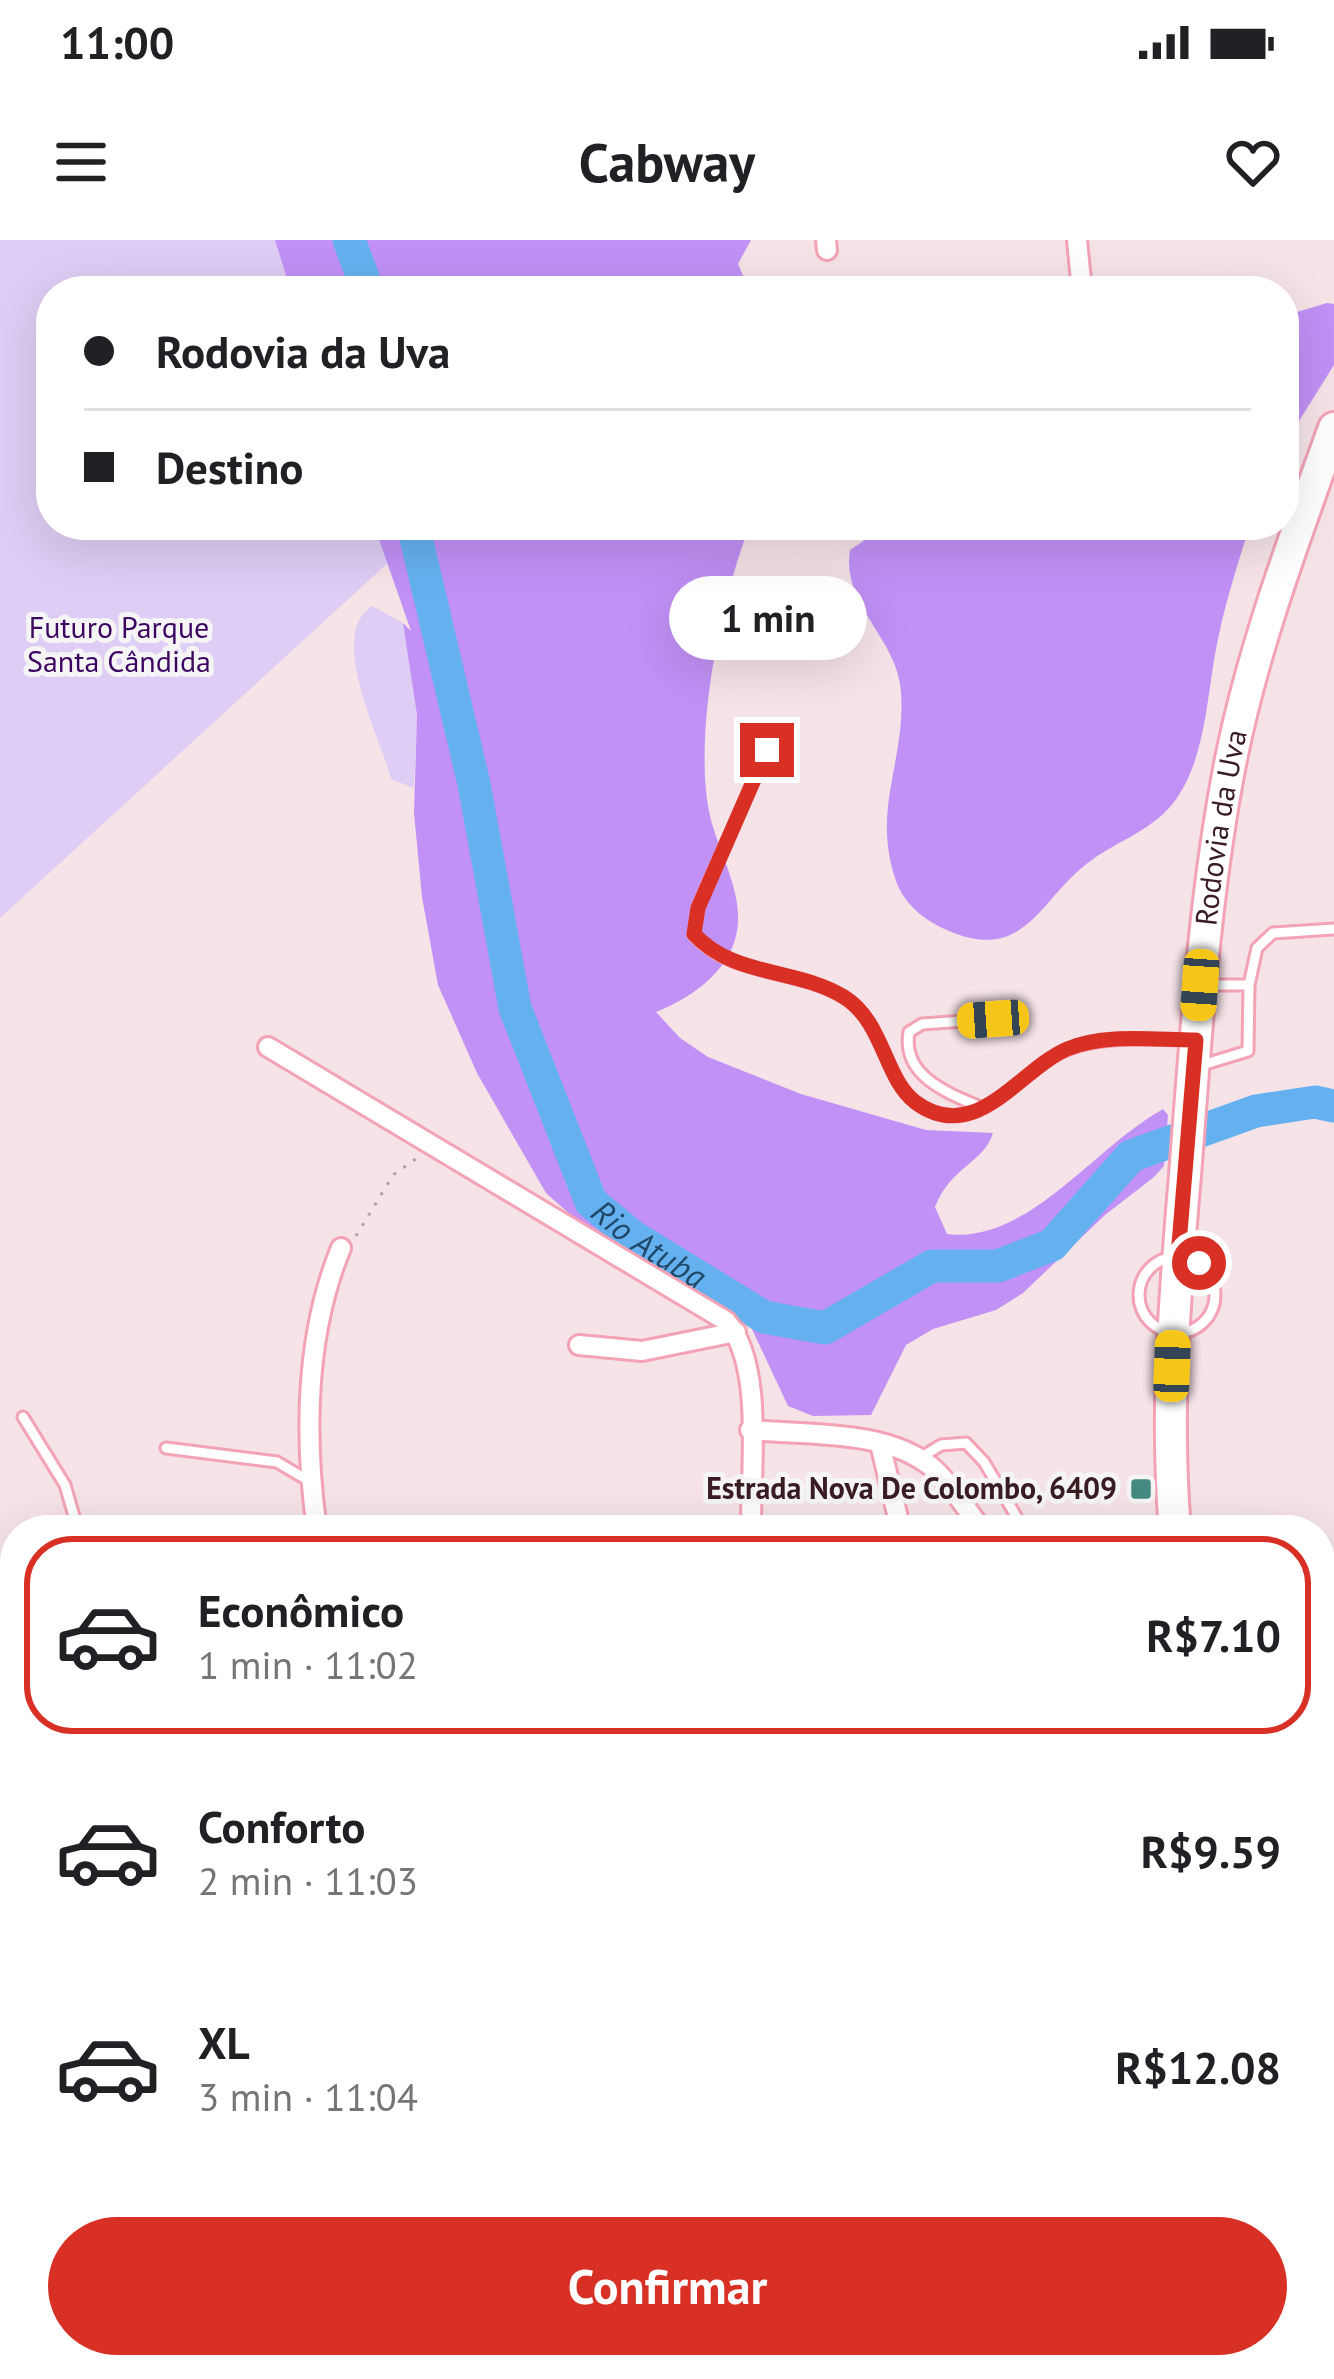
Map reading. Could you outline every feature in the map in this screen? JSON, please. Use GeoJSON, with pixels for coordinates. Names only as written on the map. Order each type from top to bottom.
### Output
{"type":"FeatureCollection","features":[{"type":"Feature","properties":{"kind":"highway","name":"Rodovia da Uva"},"geometry":{"type":"LineString","coordinates":[[1299,527],[1334,428]]}},
{"type":"Feature","properties":{"kind":"highway","name":"Rodovia da Uva"},"geometry":{"type":"LineString","coordinates":[[1175,1515],[1173,1334],[1200,985],[1219,825],[1237,733],[1294,540]]}},
{"type":"Feature","properties":{"kind":"street"},"geometry":{"type":"LineString","coordinates":[[1077,240],[1081,276]]}},
{"type":"Feature","properties":{"kind":"street"},"geometry":{"type":"LineString","coordinates":[[268,1047],[703,1305],[736,1332],[749,1375],[751,1515]]}},
{"type":"Feature","properties":{"kind":"street"},"geometry":{"type":"LineString","coordinates":[[315,1515],[310,1482],[319,1330],[341,1249]]}},
{"type":"Feature","properties":{"kind":"street"},"geometry":{"type":"LineString","coordinates":[[579,1345],[642,1351],[736,1332]]}},
{"type":"Feature","properties":{"kind":"street"},"geometry":{"type":"LineString","coordinates":[[750,1430],[880,1444],[920,1458],[971,1515]]}},
{"type":"Feature","properties":{"kind":"street"},"geometry":{"type":"LineString","coordinates":[[880,1444],[897,1515]]}},
{"type":"Feature","properties":{"kind":"lane"},"geometry":{"type":"LineString","coordinates":[[767,750],[698,908],[694,934],[712,955],[841,995],[854,1004],[866,1014],[912,1100],[942,1115],[987,1109],[1066,1049],[1108,1040],[1194,1054],[1248,1051],[1249,985],[1257,948],[1273,933],[1334,929]]}},
{"type":"Feature","properties":{"kind":"lane"},"geometry":{"type":"LineString","coordinates":[[1200,985],[1249,985]]}},
{"type":"Feature","properties":{"kind":"lane"},"geometry":{"type":"LineString","coordinates":[[987,1109],[941,1090],[915,1068],[906,1046],[908,1032],[922,1024],[993,1019]]}},
{"type":"Feature","properties":{"kind":"lane"},"geometry":{"type":"LineString","coordinates":[[22,1417],[65,1485],[74,1515]]}},
{"type":"Feature","properties":{"kind":"lane"},"geometry":{"type":"LineString","coordinates":[[920,1458],[941,1445],[966,1443],[984,1462],[1015,1515]]}},
{"type":"Feature","properties":{"kind":"lane"},"geometry":{"type":"LineString","coordinates":[[166,1448],[277,1462],[310,1482]]}},
{"type":"Feature","properties":{"kind":"path"},"geometry":{"type":"LineString","coordinates":[[341,1249],[353,1241],[393,1175],[416,1163],[428,1141]]}},
{"type":"Feature","properties":{"kind":"green space","name":"Futuro Parque Santa Cândida"},"geometry":{"type":"Polygon","coordinates":[[[0,240],[316,240],[326,276],[36,276],[36,540],[400,540],[402,550],[0,918],[0,240]]]}},
{"type":"Feature","properties":{"kind":"green space"},"geometry":{"type":"Polygon","coordinates":[[[372,606],[403,623],[417,715],[414,788],[391,779],[360,688],[354,640],[359,620],[372,606]]]}},
{"type":"Feature","properties":{"kind":"shaded area"},"geometry":{"type":"Polygon","coordinates":[[[275,240],[751,240],[738,264],[743,276],[286,276],[275,240]]]}},
{"type":"Feature","properties":{"kind":"shaded area"},"geometry":{"type":"Polygon","coordinates":[[[1334,304],[1334,365],[1299,421],[1299,311],[1334,304]]]}},
{"type":"Feature","properties":{"kind":"shaded area"},"geometry":{"type":"Polygon","coordinates":[[[379,540],[744,540],[713,664],[705,740],[708,806],[738,907],[735,938],[730,953],[710,978],[685,998],[656,1012],[680,1038],[708,1057],[801,1094],[926,1130],[993,1133],[982,1151],[950,1182],[935,1207],[947,1234],[977,1233],[1032,1209],[1163,1109],[1168,1115],[1164,1166],[1023,1293],[996,1310],[933,1329],[906,1345],[871,1415],[813,1416],[788,1406],[750,1325],[582,1225],[546,1193],[477,1073],[438,985],[422,897],[414,813],[417,715],[403,623],[411,631],[379,540]]]}},
{"type":"Feature","properties":{"kind":"shaded area"},"geometry":{"type":"Polygon","coordinates":[[[865,540],[1245,540],[1221,624],[1195,762],[1177,798],[1147,827],[1089,862],[1029,923],[1013,933],[973,939],[947,930],[923,917],[896,881],[887,831],[901,692],[890,655],[854,588],[850,550],[865,540]]]}},
{"type":"Feature","properties":{"kind":"waterway","name":"Rio Atuba"},"geometry":{"type":"LineString","coordinates":[[349,240],[362,276]]}},
{"type":"Feature","properties":{"kind":"waterway","name":"Rio Atuba"},"geometry":{"type":"LineString","coordinates":[[417,540],[474,784],[515,1008],[591,1202],[632,1236],[764,1317],[825,1328],[932,1266],[998,1266],[1052,1245],[1131,1156],[1256,1111],[1315,1102],[1334,1106]]}},
{"type":"Feature","properties":{"kind":"place","name":"Estrada Nova De Colombo, 6409"},"geometry":{"type":"Point","coordinates":[1141,1489]}},
{"type":"Feature","properties":{"kind":"route"},"geometry":{"type":"LineString","coordinates":[[767,750],[698,908],[694,934],[712,955],[841,995],[866,1014],[912,1100],[942,1115],[987,1109],[1066,1049],[1108,1040],[1196,1040],[1178,1256],[1199,1263]]}}]}
